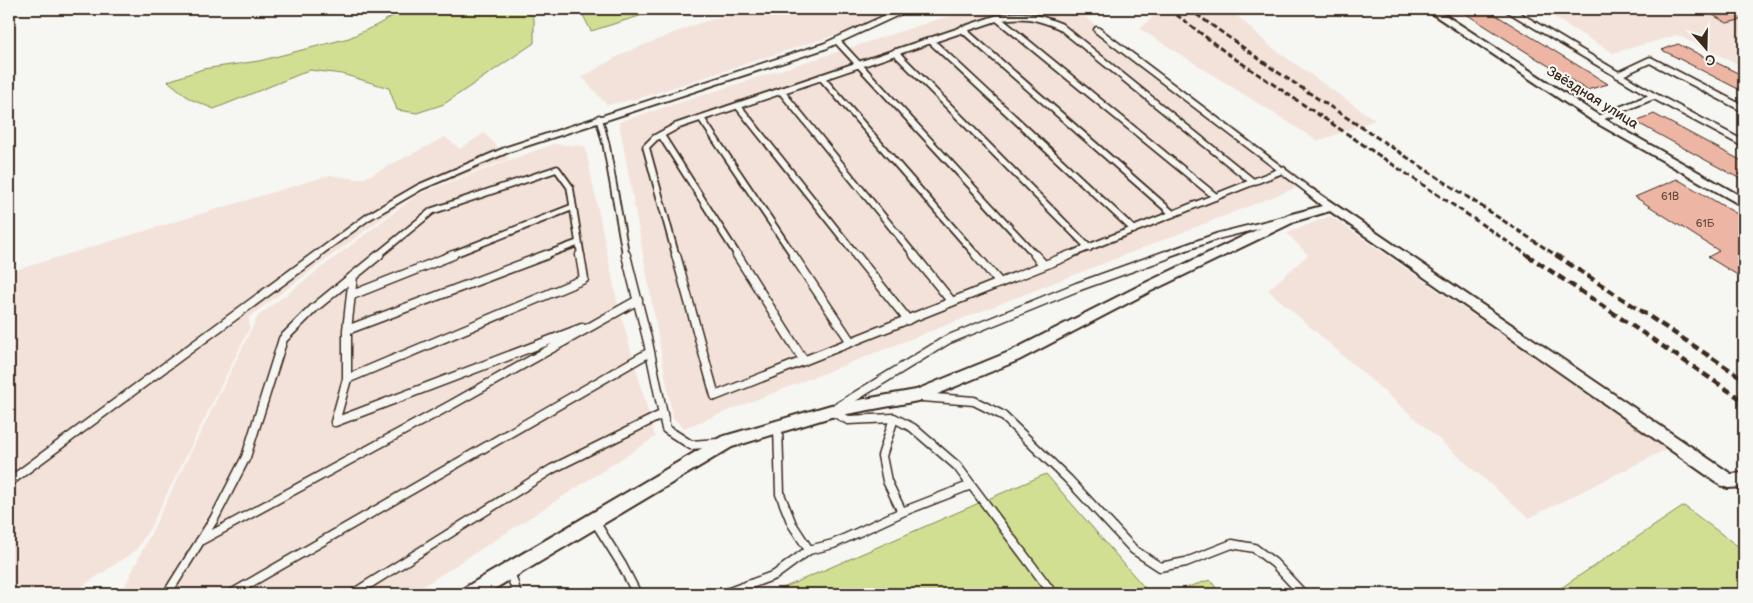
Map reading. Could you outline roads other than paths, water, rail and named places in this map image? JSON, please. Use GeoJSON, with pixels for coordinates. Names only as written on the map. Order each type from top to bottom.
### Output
{"type":"FeatureCollection","features":[{"type":"Feature","properties":{"kind":"street","name":"Звёздная улица"},"geometry":{"type":"LineString","coordinates":[[1430,9],[1597,119],[1744,203]]}},
{"type":"Feature","properties":{"kind":"street"},"geometry":{"type":"LineString","coordinates":[[1312,193],[1728,481],[1744,480]]}},
{"type":"Feature","properties":{"kind":"street"},"geometry":{"type":"LineString","coordinates":[[470,594],[727,442],[831,411],[918,396],[1014,356],[1144,289],[1292,218],[1331,207]]}},
{"type":"Feature","properties":{"kind":"lane"},"geometry":{"type":"LineString","coordinates":[[9,482],[368,217],[420,187],[508,149],[837,41],[905,9]]}},
{"type":"Feature","properties":{"kind":"lane"},"geometry":{"type":"LineString","coordinates":[[1508,9],[1654,96],[1744,144]]}},
{"type":"Feature","properties":{"kind":"lane"},"geometry":{"type":"LineString","coordinates":[[1253,182],[1060,26],[1034,15],[1021,14],[996,18],[962,29],[677,126],[661,135],[646,147],[715,396],[1089,248],[1283,170]]}},
{"type":"Feature","properties":{"kind":"lane"},"geometry":{"type":"LineString","coordinates":[[996,18],[1216,197]]}},
{"type":"Feature","properties":{"kind":"lane"},"geometry":{"type":"LineString","coordinates":[[962,29],[1174,214]]}},
{"type":"Feature","properties":{"kind":"lane"},"geometry":{"type":"LineString","coordinates":[[1097,30],[1312,193]]}},
{"type":"Feature","properties":{"kind":"lane"},"geometry":{"type":"LineString","coordinates":[[930,40],[1134,230]]}},
{"type":"Feature","properties":{"kind":"lane"},"geometry":{"type":"LineString","coordinates":[[837,41],[1044,265]]}},
{"type":"Feature","properties":{"kind":"lane"},"geometry":{"type":"LineString","coordinates":[[894,52],[1089,248]]}},
{"type":"Feature","properties":{"kind":"lane"},"geometry":{"type":"LineString","coordinates":[[1618,75],[1650,60],[1744,109]]}},
{"type":"Feature","properties":{"kind":"lane"},"geometry":{"type":"LineString","coordinates":[[821,78],[1000,283]]}},
{"type":"Feature","properties":{"kind":"lane"},"geometry":{"type":"LineString","coordinates":[[781,91],[952,302]]}},
{"type":"Feature","properties":{"kind":"lane"},"geometry":{"type":"LineString","coordinates":[[1597,119],[1654,96]]}},
{"type":"Feature","properties":{"kind":"lane"},"geometry":{"type":"LineString","coordinates":[[738,106],[908,320]]}},
{"type":"Feature","properties":{"kind":"lane"},"geometry":{"type":"LineString","coordinates":[[599,118],[606,144],[621,236],[638,300],[666,429],[691,445],[727,442]]}},
{"type":"Feature","properties":{"kind":"lane"},"geometry":{"type":"LineString","coordinates":[[701,118],[851,342]]}},
{"type":"Feature","properties":{"kind":"lane"},"geometry":{"type":"LineString","coordinates":[[661,135],[804,361]]}},
{"type":"Feature","properties":{"kind":"lane"},"geometry":{"type":"LineString","coordinates":[[167,594],[200,542],[246,457],[283,339],[314,308],[432,211],[557,169],[570,187],[584,280],[347,379]]}},
{"type":"Feature","properties":{"kind":"lane"},"geometry":{"type":"LineString","coordinates":[[352,294],[573,207]]}},
{"type":"Feature","properties":{"kind":"lane"},"geometry":{"type":"LineString","coordinates":[[831,411],[947,340],[1077,287],[1209,239],[1292,218]]}},
{"type":"Feature","properties":{"kind":"lane"},"geometry":{"type":"LineString","coordinates":[[347,330],[578,243]]}},
{"type":"Feature","properties":{"kind":"lane"},"geometry":{"type":"LineString","coordinates":[[353,276],[347,330],[347,379],[335,422],[603,320]]}},
{"type":"Feature","properties":{"kind":"lane"},"geometry":{"type":"LineString","coordinates":[[200,542],[638,300]]}},
{"type":"Feature","properties":{"kind":"lane"},"geometry":{"type":"LineString","coordinates":[[231,594],[650,352]]}},
{"type":"Feature","properties":{"kind":"lane"},"geometry":{"type":"LineString","coordinates":[[918,396],[974,401],[1002,414],[1068,479],[1134,550],[1160,567],[1186,562],[1232,544],[1254,548],[1268,558],[1303,594]]}},
{"type":"Feature","properties":{"kind":"lane"},"geometry":{"type":"LineString","coordinates":[[831,411],[848,420],[894,418],[913,428],[957,466],[1053,594]]}},
{"type":"Feature","properties":{"kind":"lane"},"geometry":{"type":"LineString","coordinates":[[353,594],[552,469],[663,414]]}},
{"type":"Feature","properties":{"kind":"lane"},"geometry":{"type":"LineString","coordinates":[[894,418],[882,456],[887,481],[902,512]]}},
{"type":"Feature","properties":{"kind":"lane"},"geometry":{"type":"LineString","coordinates":[[778,427],[780,494],[792,524],[809,550]]}},
{"type":"Feature","properties":{"kind":"lane"},"geometry":{"type":"LineString","coordinates":[[724,594],[775,575],[809,550],[833,544],[902,512],[971,485]]}},
{"type":"Feature","properties":{"kind":"lane"},"geometry":{"type":"LineString","coordinates":[[594,520],[622,565],[637,594]]}},
{"type":"Feature","properties":{"kind":"lane"},"geometry":{"type":"LineString","coordinates":[[510,570],[517,594]]}},
{"type":"Feature","properties":{"kind":"railway"},"geometry":{"type":"LineString","coordinates":[[1169,9],[1228,54],[1529,256]]}},
{"type":"Feature","properties":{"kind":"railway"},"geometry":{"type":"LineString","coordinates":[[1189,9],[1276,71],[1557,256]]}},
{"type":"Feature","properties":{"kind":"railway"},"geometry":{"type":"LineString","coordinates":[[1527,255],[1744,401]]}},
{"type":"Feature","properties":{"kind":"railway"},"geometry":{"type":"LineString","coordinates":[[1556,255],[1744,379]]}}]}
